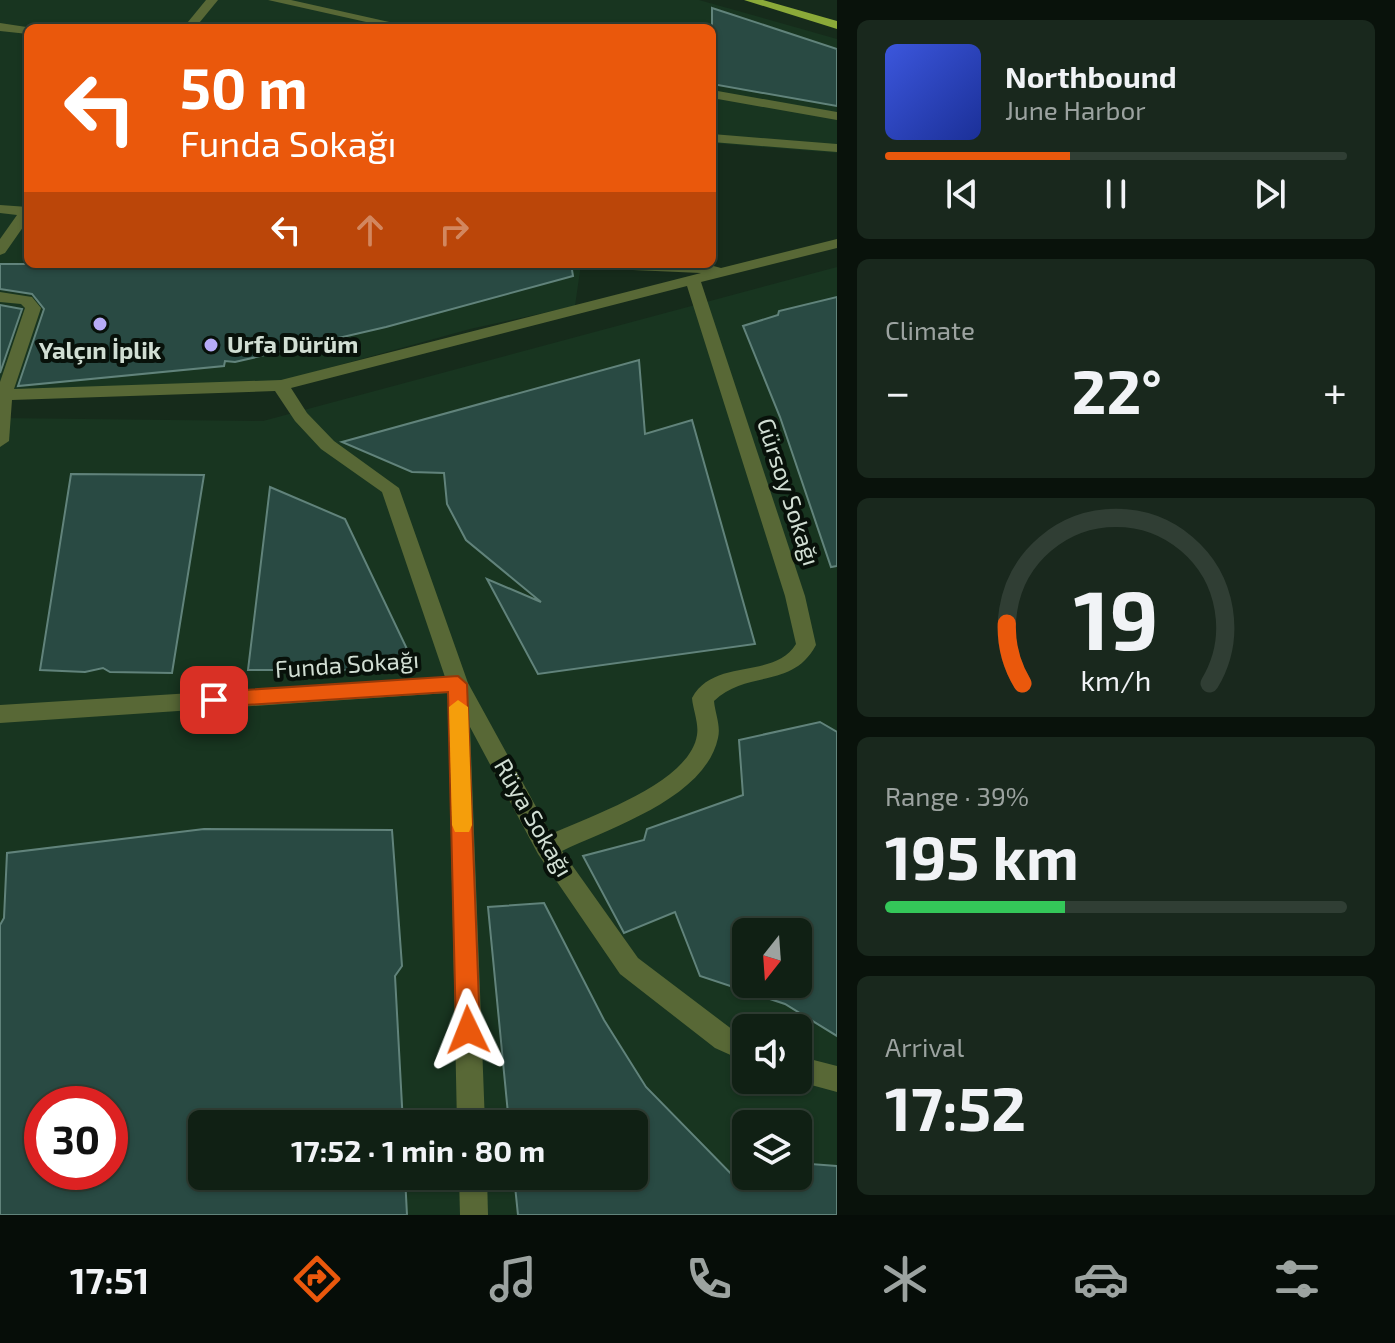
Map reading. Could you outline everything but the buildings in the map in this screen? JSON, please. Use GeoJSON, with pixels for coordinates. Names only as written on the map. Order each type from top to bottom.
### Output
{"type":"FeatureCollection","features":[{"type":"Feature","properties":{"kind":"main road"},"geometry":{"type":"LineString","coordinates":[[750,0],[774,4],[837,25]]}},
{"type":"Feature","properties":{"kind":"street"},"geometry":{"type":"LineString","coordinates":[[192,24],[212,0]]}},
{"type":"Feature","properties":{"kind":"street"},"geometry":{"type":"LineString","coordinates":[[274,0],[360,11],[398,24]]}},
{"type":"Feature","properties":{"kind":"street"},"geometry":{"type":"LineString","coordinates":[[0,27],[24,30]]}},
{"type":"Feature","properties":{"kind":"street"},"geometry":{"type":"LineString","coordinates":[[716,95],[837,116]]}},
{"type":"Feature","properties":{"kind":"street"},"geometry":{"type":"LineString","coordinates":[[716,138],[837,148]]}},
{"type":"Feature","properties":{"kind":"street"},"geometry":{"type":"LineString","coordinates":[[0,209],[24,212]]}},
{"type":"Feature","properties":{"kind":"street"},"geometry":{"type":"LineString","coordinates":[[0,250],[24,217]]}},
{"type":"Feature","properties":{"kind":"street"},"geometry":{"type":"LineString","coordinates":[[2,395],[281,385],[837,243]]}},
{"type":"Feature","properties":{"kind":"street"},"geometry":{"type":"LineString","coordinates":[[696,268],[739,270]]}},
{"type":"Feature","properties":{"kind":"street","name":"Gürsoy Sokağı"},"geometry":{"type":"LineString","coordinates":[[546,847],[678,783],[699,760],[705,748],[708,735],[703,698],[714,684],[790,665],[806,645],[795,596],[693,282]]}},
{"type":"Feature","properties":{"kind":"street"},"geometry":{"type":"LineString","coordinates":[[0,297],[26,300],[33,308],[2,395],[0,441]]}},
{"type":"Feature","properties":{"kind":"street","name":"Rüya Sokağı"},"geometry":{"type":"LineString","coordinates":[[281,385],[289,403],[344,462],[390,488],[458,684],[546,847],[629,966],[732,1043]]}},
{"type":"Feature","properties":{"kind":"street"},"geometry":{"type":"LineString","coordinates":[[458,684],[471,1110]]}},
{"type":"Feature","properties":{"kind":"street","name":"Funda Sokağı"},"geometry":{"type":"LineString","coordinates":[[0,714],[458,684]]}},
{"type":"Feature","properties":{"kind":"street"},"geometry":{"type":"LineString","coordinates":[[812,1073],[837,1079]]}},
{"type":"Feature","properties":{"kind":"street"},"geometry":{"type":"LineString","coordinates":[[473,1190],[474,1215]]}},
{"type":"Feature","properties":{"kind":"shaded area"},"geometry":{"type":"Polygon","coordinates":[[[0,0],[699,0],[837,39],[837,153],[716,143],[716,24],[24,24],[24,268],[580,268],[575,306],[470,329],[278,382],[0,390],[0,0]]]}},
{"type":"Feature","properties":{"kind":"shaded area"},"geometry":{"type":"Polygon","coordinates":[[[837,267],[837,1215],[0,1215],[0,418],[263,421],[837,267]]]}},
{"type":"Feature","properties":{"kind":"slow traffic"},"geometry":{"type":"LineString","coordinates":[[458,707],[462,825]]}},
{"type":"Feature","properties":{"kind":"place","name":"Yalçın İplik"},"geometry":{"type":"Point","coordinates":[100,324]}},
{"type":"Feature","properties":{"kind":"place","name":"Urfa Dürüm"},"geometry":{"type":"Point","coordinates":[211,345]}},
{"type":"Feature","properties":{"kind":"route"},"geometry":{"type":"LineString","coordinates":[[214,700],[458,684],[468,1030]]}}]}
